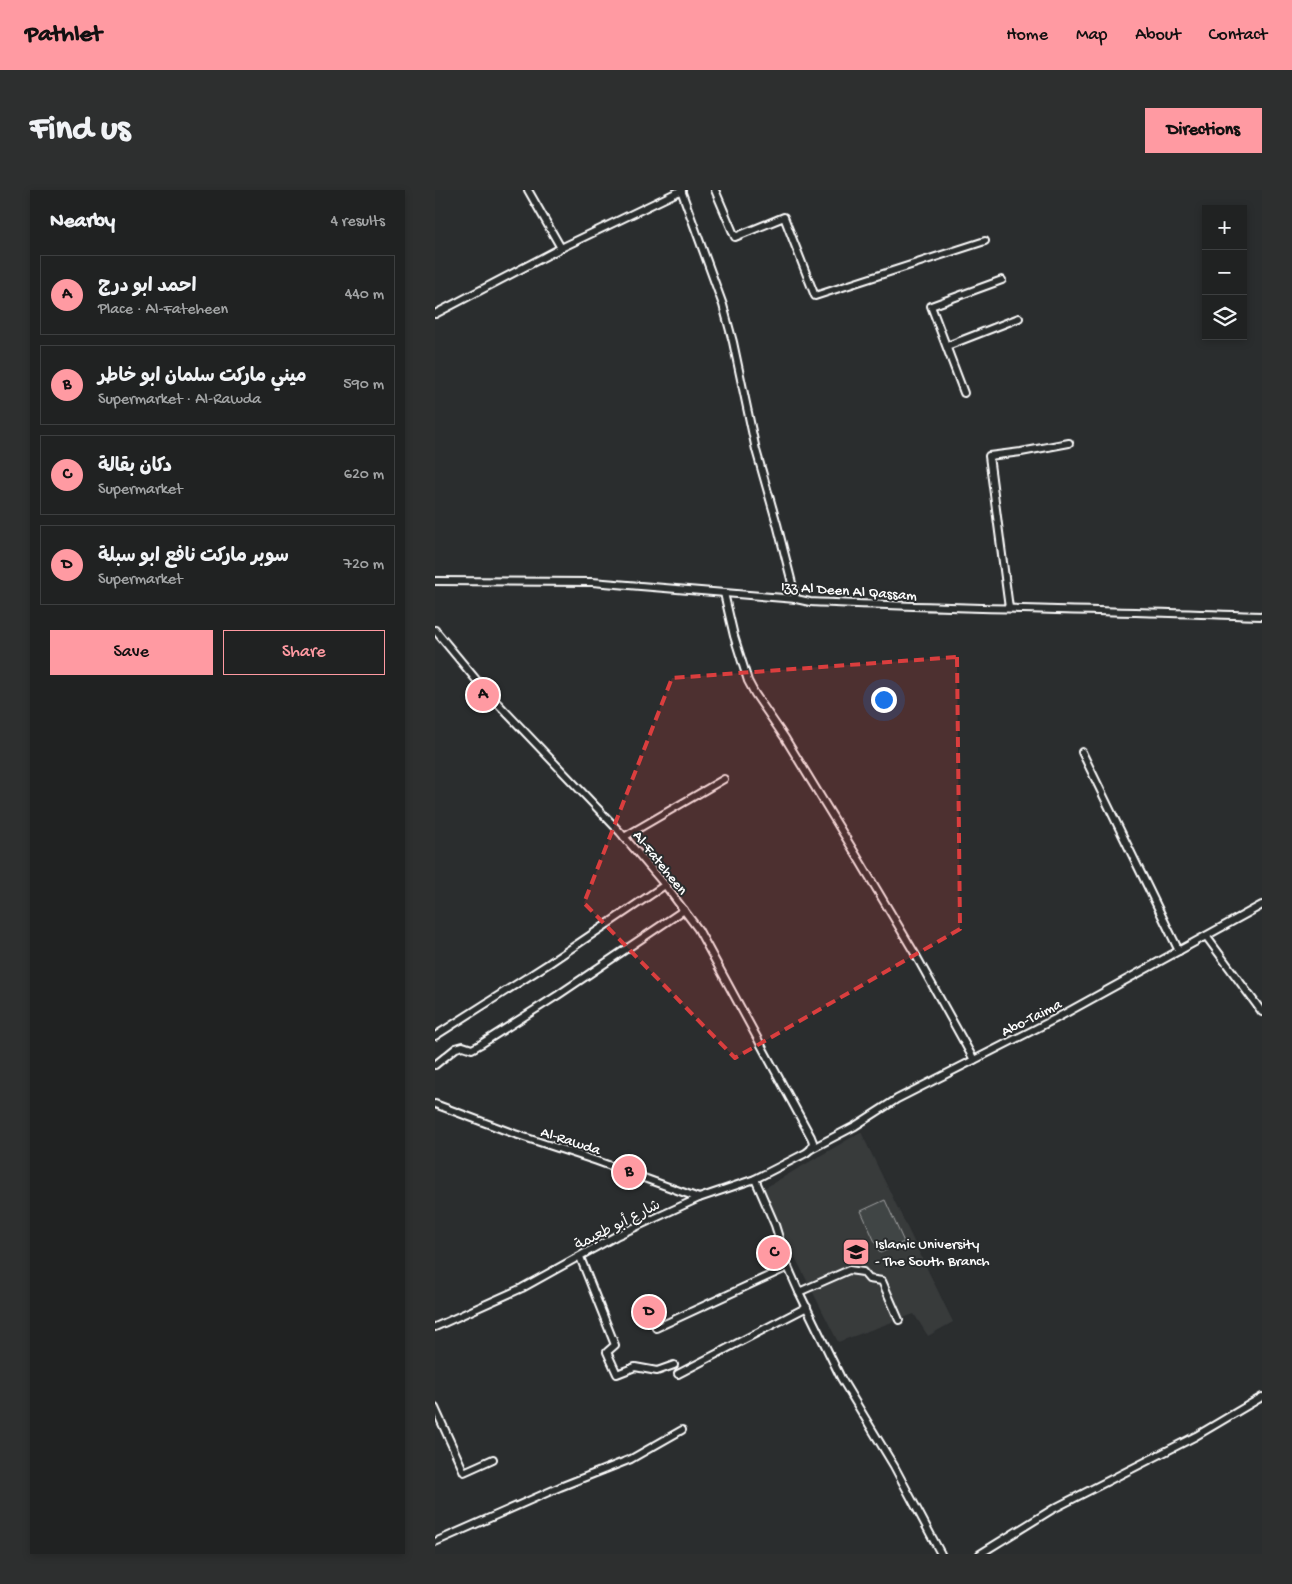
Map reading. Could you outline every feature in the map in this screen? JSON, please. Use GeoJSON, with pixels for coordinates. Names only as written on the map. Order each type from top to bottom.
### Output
{"type":"FeatureCollection","features":[{"type":"Feature","properties":{"kind":"street"},"geometry":{"type":"LineString","coordinates":[[528,190],[561,248]]}},
{"type":"Feature","properties":{"kind":"street"},"geometry":{"type":"LineString","coordinates":[[435,314],[561,248],[681,190],[723,305],[733,342],[756,450],[796,599]]}},
{"type":"Feature","properties":{"kind":"street"},"geometry":{"type":"LineString","coordinates":[[715,190],[735,236],[784,217],[815,296],[985,240]]}},
{"type":"Feature","properties":{"kind":"street"},"geometry":{"type":"LineString","coordinates":[[964,393],[931,306],[1002,280]]}},
{"type":"Feature","properties":{"kind":"street"},"geometry":{"type":"LineString","coordinates":[[947,346],[1019,318]]}},
{"type":"Feature","properties":{"kind":"street"},"geometry":{"type":"LineString","coordinates":[[1009,608],[989,456],[1069,443]]}},
{"type":"Feature","properties":{"kind":"street","name":"Izz Al Deen Al Qassam"},"geometry":{"type":"LineString","coordinates":[[435,581],[592,582],[796,599],[810,602],[917,607],[1262,616]]}},
{"type":"Feature","properties":{"kind":"street"},"geometry":{"type":"LineString","coordinates":[[724,593],[734,636],[748,681],[855,853],[914,952],[974,1060]]}},
{"type":"Feature","properties":{"kind":"street","name":"Al-Fateheen"},"geometry":{"type":"LineString","coordinates":[[435,630],[489,695],[624,836],[665,885],[697,929],[811,1137],[813,1142],[811,1149]]}},
{"type":"Feature","properties":{"kind":"street"},"geometry":{"type":"LineString","coordinates":[[1082,752],[1179,951]]}},
{"type":"Feature","properties":{"kind":"street"},"geometry":{"type":"LineString","coordinates":[[624,836],[724,779]]}},
{"type":"Feature","properties":{"kind":"street"},"geometry":{"type":"LineString","coordinates":[[435,1036],[549,964],[665,885]]}},
{"type":"Feature","properties":{"kind":"street","name":"Abo-Taima"},"geometry":{"type":"LineString","coordinates":[[811,1149],[855,1126],[897,1099],[1055,1019],[1262,905]]}},
{"type":"Feature","properties":{"kind":"street"},"geometry":{"type":"LineString","coordinates":[[435,1065],[456,1048],[463,1046],[471,1049],[481,1044],[558,995],[683,910]]}},
{"type":"Feature","properties":{"kind":"street"},"geometry":{"type":"LineString","coordinates":[[1206,936],[1262,1012]]}},
{"type":"Feature","properties":{"kind":"street","name":"Al-Rawda"},"geometry":{"type":"LineString","coordinates":[[435,1104],[699,1198]]}},
{"type":"Feature","properties":{"kind":"street","name":"شارع أبو طعيمة"},"geometry":{"type":"LineString","coordinates":[[435,1327],[522,1288],[616,1236],[699,1198],[755,1179],[807,1153],[811,1149]]}},
{"type":"Feature","properties":{"kind":"street"},"geometry":{"type":"LineString","coordinates":[[755,1179],[775,1225],[788,1267],[841,1378],[894,1466],[941,1554]]}},
{"type":"Feature","properties":{"kind":"street"},"geometry":{"type":"LineString","coordinates":[[580,1257],[615,1345],[607,1352],[617,1374],[635,1367],[657,1371],[674,1365]]}},
{"type":"Feature","properties":{"kind":"street"},"geometry":{"type":"LineString","coordinates":[[656,1328],[788,1267]]}},
{"type":"Feature","properties":{"kind":"street"},"geometry":{"type":"LineString","coordinates":[[799,1292],[849,1270],[863,1272],[869,1279],[882,1281],[899,1320]]}},
{"type":"Feature","properties":{"kind":"street"},"geometry":{"type":"LineString","coordinates":[[678,1374],[807,1307]]}},
{"type":"Feature","properties":{"kind":"street"},"geometry":{"type":"LineString","coordinates":[[981,1554],[1053,1509],[1196,1436],[1262,1397]]}},
{"type":"Feature","properties":{"kind":"street"},"geometry":{"type":"LineString","coordinates":[[435,1408],[464,1472],[493,1460]]}},
{"type":"Feature","properties":{"kind":"street"},"geometry":{"type":"LineString","coordinates":[[435,1542],[560,1487],[631,1459],[682,1430]]}},
{"type":"Feature","properties":{"kind":"highlighted area"},"geometry":{"type":"Polygon","coordinates":[[[957,657],[960,929],[735,1058],[584,903],[672,678],[957,657]]]}},
{"type":"Feature","properties":{"kind":"shaded area","name":"Islamic University - The South Branch"},"geometry":{"type":"Polygon","coordinates":[[[861,1132],[953,1322],[928,1336],[914,1314],[838,1342],[761,1190],[861,1132]]]}},
{"type":"Feature","properties":{"kind":"shaded area"},"geometry":{"type":"Polygon","coordinates":[[[885,1200],[904,1242],[880,1253],[861,1211],[885,1200]]]}},
{"type":"Feature","properties":{"kind":"place","name":"احمد ابو درج"},"geometry":{"type":"Point","coordinates":[483,695]}},
{"type":"Feature","properties":{"kind":"place","name":"ميني ماركت سلمان ابو خاطر"},"geometry":{"type":"Point","coordinates":[629,1172]}},
{"type":"Feature","properties":{"kind":"place","name":"Islamic University - The South Branch"},"geometry":{"type":"Point","coordinates":[856,1252]}},
{"type":"Feature","properties":{"kind":"place","name":"دكان بقالة"},"geometry":{"type":"Point","coordinates":[774,1253]}},
{"type":"Feature","properties":{"kind":"place","name":"سوبر ماركت نافع ابو سبلة"},"geometry":{"type":"Point","coordinates":[649,1312]}}]}
